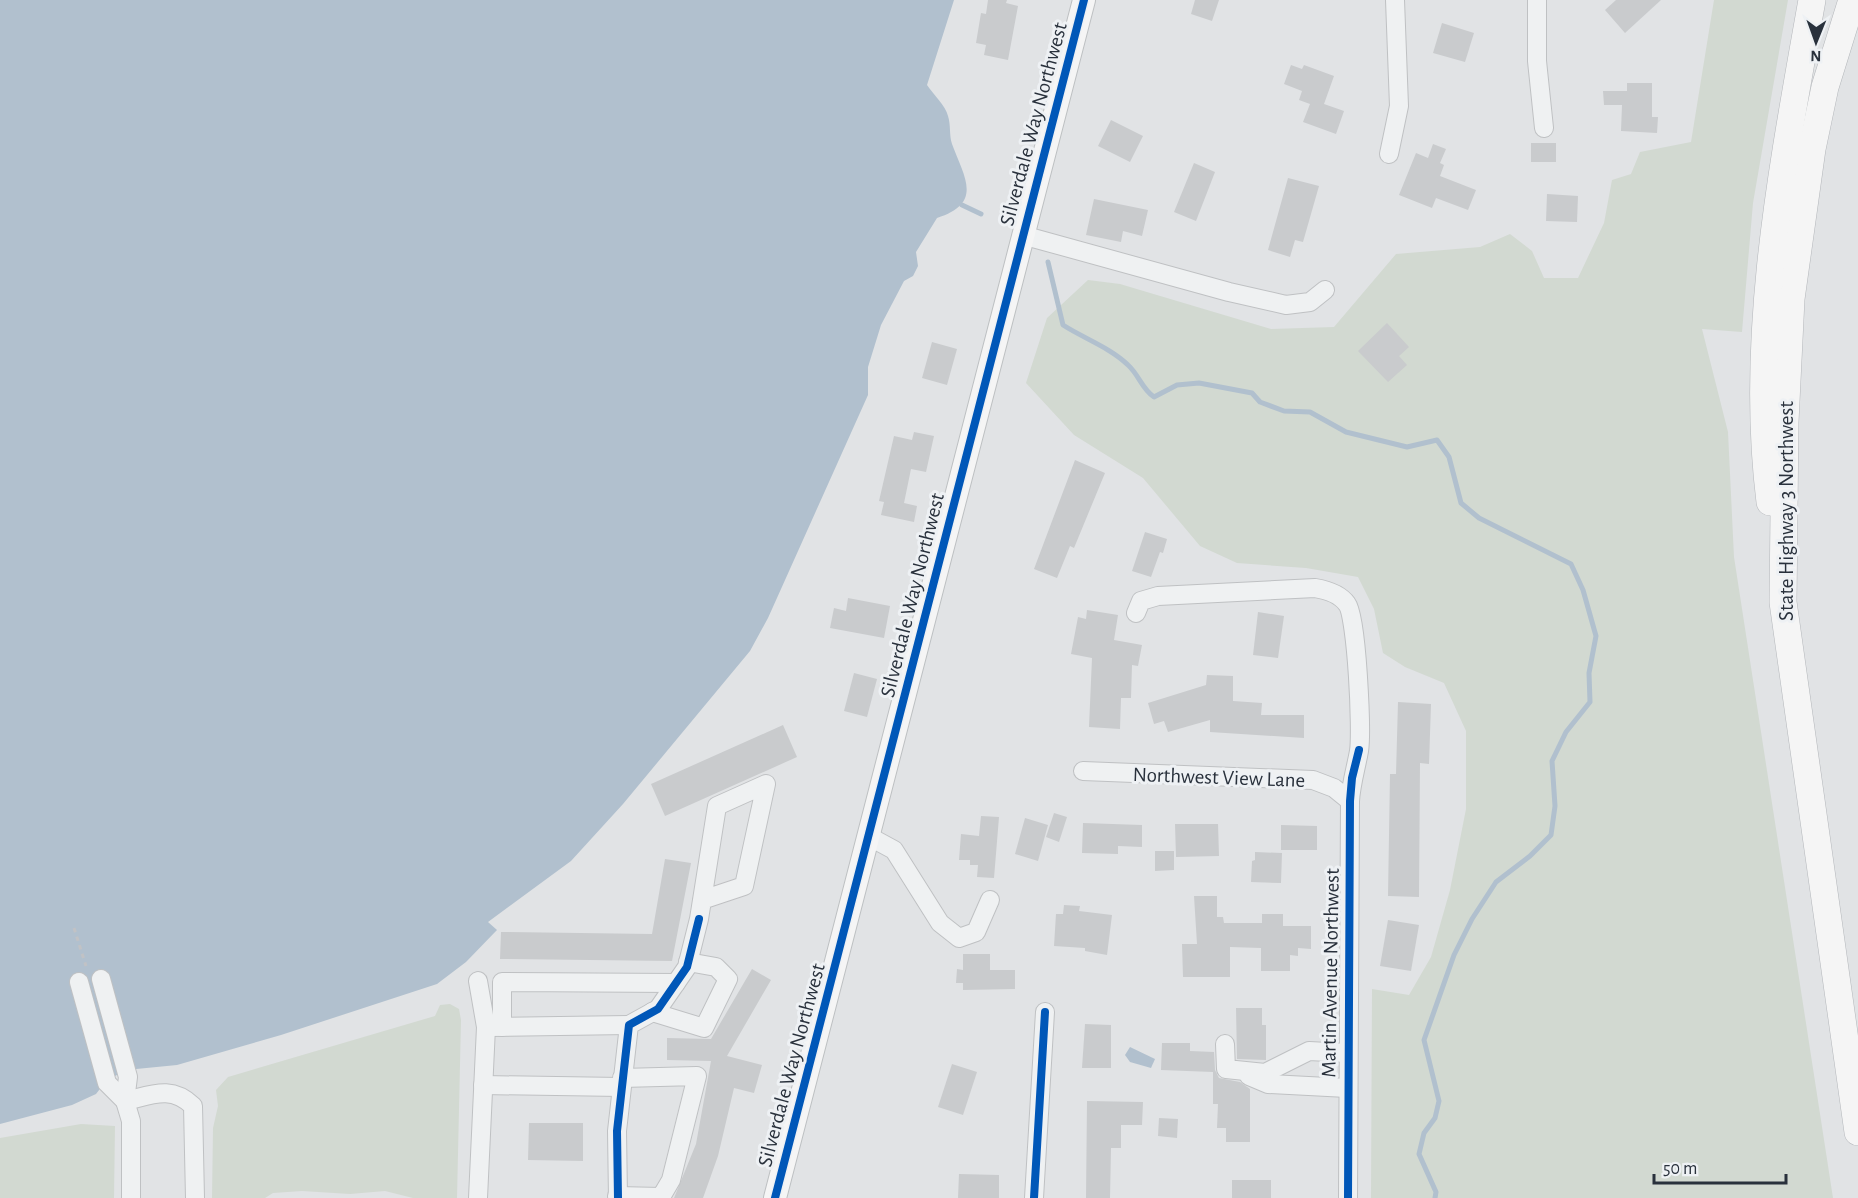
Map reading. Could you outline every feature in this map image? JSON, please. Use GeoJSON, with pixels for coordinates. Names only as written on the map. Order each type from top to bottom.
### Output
{"type":"FeatureCollection","features":[{"type":"Feature","properties":{"kind":"highway"},"geometry":{"type":"LineString","coordinates":[[1783,602],[1764,452],[1765,349],[1771,268],[1781,188],[1812,0]]}},
{"type":"Feature","properties":{"kind":"highway","name":"State Highway 3 Northwest"},"geometry":{"type":"LineString","coordinates":[[1852,0],[1826,87],[1812,149],[1791,298],[1785,422],[1783,602],[1858,1132]]}},
{"type":"Feature","properties":{"kind":"main road","name":"Silverdale Way Northwest"},"geometry":{"type":"LineString","coordinates":[[775,1198],[870,837],[1083,0]]}},
{"type":"Feature","properties":{"kind":"street"},"geometry":{"type":"LineString","coordinates":[[1389,154],[1399,106],[1395,0]]}},
{"type":"Feature","properties":{"kind":"street"},"geometry":{"type":"LineString","coordinates":[[1537,0],[1537,61],[1544,128]]}},
{"type":"Feature","properties":{"kind":"street"},"geometry":{"type":"LineString","coordinates":[[1022,235],[1229,292],[1286,305],[1310,302],[1325,290]]}},
{"type":"Feature","properties":{"kind":"street","name":"Martin Avenue Northwest"},"geometry":{"type":"LineString","coordinates":[[1136,613],[1141,601],[1158,596],[1315,588],[1334,593],[1349,606],[1352,616],[1359,750],[1352,778],[1350,801],[1348,1198]]}},
{"type":"Feature","properties":{"kind":"street","name":"Northwest View Lane"},"geometry":{"type":"LineString","coordinates":[[1083,771],[1313,780],[1334,788],[1350,801]]}},
{"type":"Feature","properties":{"kind":"street"},"geometry":{"type":"LineString","coordinates":[[494,1027],[629,1025],[658,1010],[688,962],[699,919],[702,900],[717,806],[766,784],[744,886],[702,900]]}},
{"type":"Feature","properties":{"kind":"street"},"geometry":{"type":"LineString","coordinates":[[870,837],[894,850],[940,923],[959,938],[976,932],[990,900]]}},
{"type":"Feature","properties":{"kind":"street"},"geometry":{"type":"LineString","coordinates":[[652,1012],[704,1028],[728,979],[716,967],[688,962]]}},
{"type":"Feature","properties":{"kind":"street"},"geometry":{"type":"LineString","coordinates":[[101,979],[128,1077],[124,1101],[130,1121],[131,1198]]}},
{"type":"Feature","properties":{"kind":"street"},"geometry":{"type":"LineString","coordinates":[[478,981],[494,1027]]}},
{"type":"Feature","properties":{"kind":"street"},"geometry":{"type":"LineString","coordinates":[[478,1198],[483,1085],[502,981],[676,983]]}},
{"type":"Feature","properties":{"kind":"street"},"geometry":{"type":"LineString","coordinates":[[79,982],[107,1083],[124,1101]]}},
{"type":"Feature","properties":{"kind":"street"},"geometry":{"type":"LineString","coordinates":[[1034,1198],[1045,1012]]}},
{"type":"Feature","properties":{"kind":"street"},"geometry":{"type":"LineString","coordinates":[[483,1085],[621,1082],[697,1076],[671,1180],[662,1197],[618,1197],[617,1131],[621,1082],[629,1025]]}},
{"type":"Feature","properties":{"kind":"street"},"geometry":{"type":"LineString","coordinates":[[1225,1044],[1226,1069],[1265,1072],[1309,1051],[1347,1053]]}},
{"type":"Feature","properties":{"kind":"street"},"geometry":{"type":"LineString","coordinates":[[1241,1070],[1268,1084],[1347,1088]]}},
{"type":"Feature","properties":{"kind":"street"},"geometry":{"type":"LineString","coordinates":[[124,1101],[164,1092],[182,1095],[193,1106],[195,1198]]}},
{"type":"Feature","properties":{"kind":"shaded area"},"geometry":{"type":"Polygon","coordinates":[[[1714,0],[1788,0],[1753,203],[1742,332],[1702,329],[1728,432],[1734,557],[1833,1198],[1371,1198],[1372,989],[1409,995],[1431,957],[1450,890],[1466,809],[1466,731],[1444,683],[1405,667],[1383,653],[1374,609],[1358,577],[1306,568],[1237,563],[1200,546],[1143,478],[1074,435],[1026,383],[1047,318],[1088,280],[1120,284],[1271,329],[1334,327],[1396,254],[1480,247],[1510,234],[1532,251],[1544,278],[1578,278],[1604,223],[1612,180],[1631,174],[1640,152],[1691,142],[1714,0]]]}},
{"type":"Feature","properties":{"kind":"shaded area"},"geometry":{"type":"Polygon","coordinates":[[[450,1004],[459,1009],[461,1020],[457,1198],[413,1198],[385,1191],[350,1194],[302,1191],[273,1193],[265,1198],[212,1198],[213,1128],[218,1106],[216,1090],[228,1077],[435,1016],[440,1005],[450,1004]]]}},
{"type":"Feature","properties":{"kind":"shaded area"},"geometry":{"type":"Polygon","coordinates":[[[81,1124],[115,1126],[114,1198],[0,1198],[0,1138],[81,1124]]]}},
{"type":"Feature","properties":{"kind":"water"},"geometry":{"type":"Polygon","coordinates":[[[0,0],[954,0],[927,85],[947,112],[951,141],[967,188],[966,197],[961,205],[952,212],[937,218],[916,252],[918,266],[913,276],[904,281],[881,325],[868,367],[868,395],[768,618],[750,651],[623,804],[571,861],[488,922],[497,930],[466,962],[437,984],[281,1035],[177,1065],[126,1070],[106,1081],[96,1094],[72,1105],[0,1124],[0,0]]]}},
{"type":"Feature","properties":{"kind":"water"},"geometry":{"type":"Polygon","coordinates":[[[1130,1047],[1155,1059],[1151,1068],[1130,1062],[1125,1055],[1130,1047]]]}},
{"type":"Feature","properties":{"kind":"building"},"geometry":{"type":"Polygon","coordinates":[[[988,0],[1007,0],[1006,3],[1018,6],[1008,60],[984,55],[986,45],[976,43],[981,13],[986,14],[988,0]]]}},
{"type":"Feature","properties":{"kind":"building"},"geometry":{"type":"Polygon","coordinates":[[[1195,0],[1219,0],[1212,21],[1191,14],[1195,0]]]}},
{"type":"Feature","properties":{"kind":"building"},"geometry":{"type":"Polygon","coordinates":[[[1616,0],[1661,0],[1625,33],[1605,10],[1616,0]]]}},
{"type":"Feature","properties":{"kind":"building"},"geometry":{"type":"Polygon","coordinates":[[[1442,23],[1474,33],[1465,62],[1433,53],[1442,23]]]}},
{"type":"Feature","properties":{"kind":"building"},"geometry":{"type":"Polygon","coordinates":[[[1291,65],[1302,69],[1304,65],[1334,76],[1324,104],[1344,111],[1336,134],[1303,122],[1310,104],[1299,100],[1302,91],[1284,84],[1291,65]]]}},
{"type":"Feature","properties":{"kind":"building"},"geometry":{"type":"Polygon","coordinates":[[[1627,83],[1652,83],[1652,117],[1658,117],[1657,133],[1621,131],[1622,105],[1604,105],[1603,91],[1627,91],[1627,83]]]}},
{"type":"Feature","properties":{"kind":"building"},"geometry":{"type":"Polygon","coordinates":[[[1111,120],[1143,136],[1130,162],[1098,146],[1111,120]]]}},
{"type":"Feature","properties":{"kind":"building"},"geometry":{"type":"Polygon","coordinates":[[[1531,143],[1556,143],[1556,162],[1531,162],[1531,143]]]}},
{"type":"Feature","properties":{"kind":"building"},"geometry":{"type":"Polygon","coordinates":[[[1433,144],[1446,149],[1440,163],[1444,165],[1440,176],[1476,190],[1468,210],[1436,198],[1432,208],[1399,195],[1416,153],[1428,158],[1433,144]]]}},
{"type":"Feature","properties":{"kind":"building"},"geometry":{"type":"Polygon","coordinates":[[[1194,163],[1215,172],[1196,221],[1174,212],[1194,163]]]}},
{"type":"Feature","properties":{"kind":"building"},"geometry":{"type":"Polygon","coordinates":[[[1288,178],[1319,186],[1303,242],[1295,240],[1290,257],[1268,250],[1288,178]]]}},
{"type":"Feature","properties":{"kind":"building"},"geometry":{"type":"Polygon","coordinates":[[[1547,194],[1578,196],[1577,222],[1546,221],[1547,194]]]}},
{"type":"Feature","properties":{"kind":"building"},"geometry":{"type":"Polygon","coordinates":[[[1094,199],[1148,210],[1142,236],[1123,231],[1121,242],[1086,235],[1094,199]]]}},
{"type":"Feature","properties":{"kind":"building"},"geometry":{"type":"Polygon","coordinates":[[[1387,323],[1409,347],[1399,356],[1407,365],[1388,382],[1358,351],[1387,323]]]}},
{"type":"Feature","properties":{"kind":"building"},"geometry":{"type":"Polygon","coordinates":[[[932,342],[957,349],[947,385],[922,378],[932,342]]]}},
{"type":"Feature","properties":{"kind":"building"},"geometry":{"type":"Polygon","coordinates":[[[914,432],[934,436],[926,472],[911,469],[904,503],[917,506],[914,522],[881,515],[884,502],[879,501],[894,436],[912,440],[914,432]]]}},
{"type":"Feature","properties":{"kind":"building"},"geometry":{"type":"Polygon","coordinates":[[[1075,460],[1105,473],[1074,548],[1070,546],[1057,578],[1034,569],[1075,460]]]}},
{"type":"Feature","properties":{"kind":"building"},"geometry":{"type":"Polygon","coordinates":[[[1145,532],[1167,539],[1151,577],[1132,571],[1145,532]]]}},
{"type":"Feature","properties":{"kind":"building"},"geometry":{"type":"Polygon","coordinates":[[[848,598],[890,606],[884,638],[830,628],[834,608],[846,611],[848,598]]]}},
{"type":"Feature","properties":{"kind":"building"},"geometry":{"type":"Polygon","coordinates":[[[1087,610],[1118,615],[1114,640],[1142,645],[1138,666],[1132,665],[1131,698],[1121,698],[1120,729],[1089,727],[1092,658],[1071,654],[1078,617],[1086,619],[1087,610]]]}},
{"type":"Feature","properties":{"kind":"building"},"geometry":{"type":"Polygon","coordinates":[[[1258,612],[1284,616],[1278,658],[1253,655],[1258,612]]]}},
{"type":"Feature","properties":{"kind":"building"},"geometry":{"type":"Polygon","coordinates":[[[854,673],[877,679],[867,717],[844,711],[854,673]]]}},
{"type":"Feature","properties":{"kind":"building"},"geometry":{"type":"Polygon","coordinates":[[[1207,675],[1233,676],[1233,701],[1262,703],[1261,715],[1304,715],[1304,738],[1210,732],[1210,720],[1168,732],[1164,721],[1154,724],[1148,703],[1206,685],[1207,675]]]}},
{"type":"Feature","properties":{"kind":"building"},"geometry":{"type":"Polygon","coordinates":[[[1398,702],[1431,704],[1429,764],[1420,763],[1419,897],[1388,896],[1390,774],[1396,774],[1398,702]]]}},
{"type":"Feature","properties":{"kind":"building"},"geometry":{"type":"Polygon","coordinates":[[[783,725],[797,757],[665,816],[651,784],[783,725]]]}},
{"type":"Feature","properties":{"kind":"building"},"geometry":{"type":"Polygon","coordinates":[[[1054,813],[1067,817],[1059,842],[1046,837],[1054,813]]]}},
{"type":"Feature","properties":{"kind":"building"},"geometry":{"type":"Polygon","coordinates":[[[981,816],[999,817],[994,878],[977,877],[978,865],[970,865],[970,860],[959,860],[961,834],[979,836],[981,816]]]}},
{"type":"Feature","properties":{"kind":"building"},"geometry":{"type":"Polygon","coordinates":[[[1025,818],[1048,825],[1038,861],[1015,854],[1025,818]]]}},
{"type":"Feature","properties":{"kind":"building"},"geometry":{"type":"Polygon","coordinates":[[[1083,823],[1142,825],[1142,847],[1118,846],[1118,854],[1082,853],[1083,823]]]}},
{"type":"Feature","properties":{"kind":"building"},"geometry":{"type":"Polygon","coordinates":[[[1175,824],[1218,824],[1219,856],[1176,857],[1175,824]]]}},
{"type":"Feature","properties":{"kind":"building"},"geometry":{"type":"Polygon","coordinates":[[[1281,825],[1317,826],[1317,850],[1281,850],[1281,825]]]}},
{"type":"Feature","properties":{"kind":"building"},"geometry":{"type":"Polygon","coordinates":[[[1155,851],[1174,851],[1174,870],[1155,871],[1155,851]]]}},
{"type":"Feature","properties":{"kind":"building"},"geometry":{"type":"Polygon","coordinates":[[[1255,852],[1282,853],[1281,883],[1251,882],[1255,852]]]}},
{"type":"Feature","properties":{"kind":"building"},"geometry":{"type":"Polygon","coordinates":[[[665,859],[691,863],[672,961],[500,959],[501,932],[652,934],[665,859]]]}},
{"type":"Feature","properties":{"kind":"building"},"geometry":{"type":"Polygon","coordinates":[[[1194,896],[1217,896],[1217,917],[1223,917],[1224,923],[1262,923],[1262,914],[1283,914],[1283,926],[1311,926],[1311,949],[1298,948],[1298,956],[1290,955],[1290,971],[1261,971],[1261,948],[1230,947],[1230,977],[1183,977],[1182,944],[1197,944],[1194,896]]]}},
{"type":"Feature","properties":{"kind":"building"},"geometry":{"type":"Polygon","coordinates":[[[1064,905],[1080,906],[1079,911],[1112,915],[1107,955],[1085,951],[1085,948],[1054,946],[1056,914],[1063,914],[1064,905]]]}},
{"type":"Feature","properties":{"kind":"building"},"geometry":{"type":"Polygon","coordinates":[[[1388,920],[1419,925],[1411,971],[1380,966],[1388,920]]]}},
{"type":"Feature","properties":{"kind":"building"},"geometry":{"type":"Polygon","coordinates":[[[963,954],[990,954],[990,970],[1015,970],[1015,989],[963,990],[963,983],[956,983],[957,969],[963,970],[963,954]]]}},
{"type":"Feature","properties":{"kind":"building"},"geometry":{"type":"Polygon","coordinates":[[[752,969],[771,980],[727,1056],[762,1065],[754,1093],[734,1088],[718,1156],[703,1198],[674,1198],[696,1144],[711,1061],[667,1060],[667,1038],[711,1039],[752,969]]]}},
{"type":"Feature","properties":{"kind":"building"},"geometry":{"type":"Polygon","coordinates":[[[1236,1008],[1262,1008],[1262,1025],[1266,1025],[1266,1060],[1237,1059],[1236,1008]]]}},
{"type":"Feature","properties":{"kind":"building"},"geometry":{"type":"Polygon","coordinates":[[[1085,1024],[1111,1025],[1111,1068],[1082,1068],[1085,1024]]]}},
{"type":"Feature","properties":{"kind":"building"},"geometry":{"type":"Polygon","coordinates":[[[1162,1043],[1190,1043],[1190,1051],[1214,1052],[1215,1070],[1219,1078],[1240,1082],[1250,1089],[1250,1142],[1226,1142],[1226,1128],[1217,1128],[1218,1104],[1213,1104],[1213,1072],[1161,1070],[1162,1043]]]}},
{"type":"Feature","properties":{"kind":"building"},"geometry":{"type":"Polygon","coordinates":[[[952,1064],[977,1072],[963,1115],[938,1107],[952,1064]]]}},
{"type":"Feature","properties":{"kind":"building"},"geometry":{"type":"Polygon","coordinates":[[[1087,1101],[1143,1102],[1142,1125],[1121,1125],[1121,1148],[1111,1148],[1110,1198],[1086,1198],[1087,1101]]]}},
{"type":"Feature","properties":{"kind":"building"},"geometry":{"type":"Polygon","coordinates":[[[1159,1118],[1178,1119],[1177,1138],[1158,1136],[1159,1118]]]}},
{"type":"Feature","properties":{"kind":"building"},"geometry":{"type":"Polygon","coordinates":[[[529,1123],[583,1123],[583,1161],[528,1160],[529,1123]]]}},
{"type":"Feature","properties":{"kind":"building"},"geometry":{"type":"Polygon","coordinates":[[[959,1174],[999,1175],[999,1198],[958,1198],[959,1174]]]}},
{"type":"Feature","properties":{"kind":"building"},"geometry":{"type":"Polygon","coordinates":[[[1232,1180],[1271,1180],[1271,1198],[1232,1198],[1232,1180]]]}},
{"type":"Feature","properties":{"kind":"waterway"},"geometry":{"type":"LineString","coordinates":[[962,205],[981,214]]}},
{"type":"Feature","properties":{"kind":"waterway"},"geometry":{"type":"LineString","coordinates":[[1048,262],[1063,325],[1121,359],[1154,397],[1177,385],[1199,383],[1252,393],[1260,402],[1284,411],[1310,412],[1346,432],[1407,447],[1437,440],[1449,457],[1461,503],[1479,518],[1571,564],[1583,590],[1596,636],[1589,673],[1590,702],[1566,732],[1552,761],[1555,806],[1551,835],[1530,856],[1496,882],[1472,919],[1454,955],[1424,1040],[1439,1101],[1435,1118],[1424,1133],[1419,1154],[1436,1192],[1435,1198]]}},
{"type":"Feature","properties":{"kind":"cycle path"},"geometry":{"type":"LineString","coordinates":[[775,1198],[1084,0]]}},
{"type":"Feature","properties":{"kind":"cycle path"},"geometry":{"type":"LineString","coordinates":[[1348,1198],[1350,801],[1352,778],[1359,750]]}},
{"type":"Feature","properties":{"kind":"cycle path"},"geometry":{"type":"LineString","coordinates":[[618,1198],[617,1131],[629,1025],[658,1009],[687,967],[699,919]]}},
{"type":"Feature","properties":{"kind":"cycle path"},"geometry":{"type":"LineString","coordinates":[[1034,1198],[1045,1012]]}}]}
